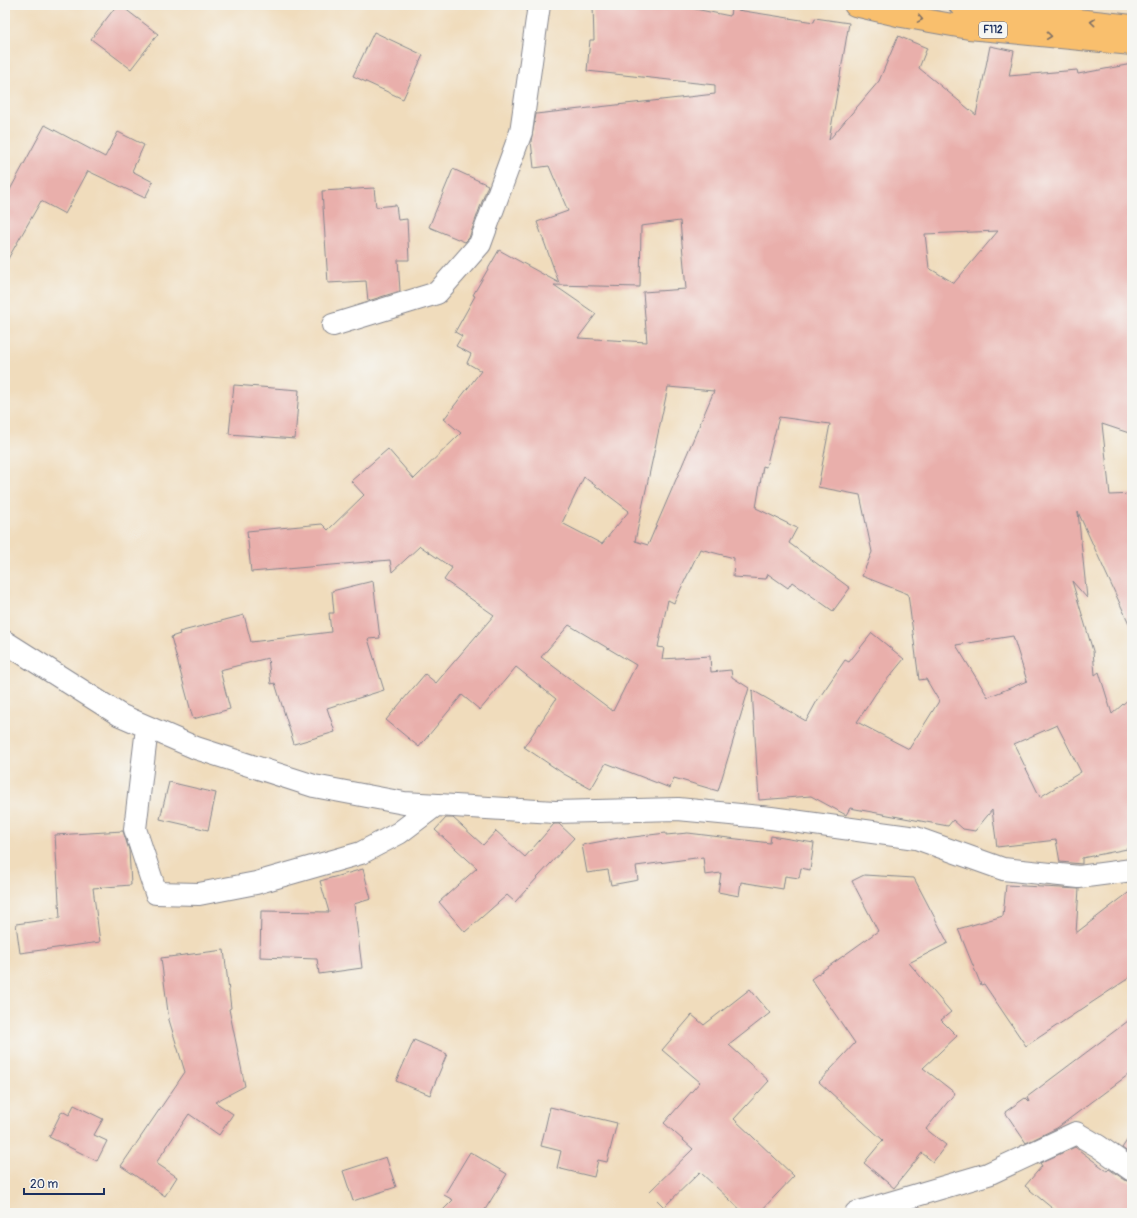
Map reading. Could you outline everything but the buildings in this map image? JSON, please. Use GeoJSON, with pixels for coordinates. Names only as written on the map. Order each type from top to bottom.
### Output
{"type":"FeatureCollection","features":[{"type":"Feature","properties":{"kind":"main road","name":"F112"},"geometry":{"type":"LineString","coordinates":[[855,5],[902,16],[969,28],[1132,44]]}},
{"type":"Feature","properties":{"kind":"main road","name":"F112"},"geometry":{"type":"LineString","coordinates":[[960,5],[985,10],[1132,26]]}},
{"type":"Feature","properties":{"kind":"street"},"geometry":{"type":"LineString","coordinates":[[333,326],[437,293],[480,244],[521,132],[539,5]]}},
{"type":"Feature","properties":{"kind":"street"},"geometry":{"type":"LineString","coordinates":[[5,642],[120,716],[196,748],[314,786],[404,803],[555,812],[678,809],[771,818],[916,838],[1003,870],[1079,877],[1132,870]]}},
{"type":"Feature","properties":{"kind":"street"},"geometry":{"type":"LineString","coordinates":[[147,728],[135,829],[156,894],[199,894],[256,883],[361,853],[399,833],[436,805]]}},
{"type":"Feature","properties":{"kind":"street"},"geometry":{"type":"LineString","coordinates":[[856,1213],[988,1174],[1076,1133],[1098,1146],[1132,1170]]}}]}
